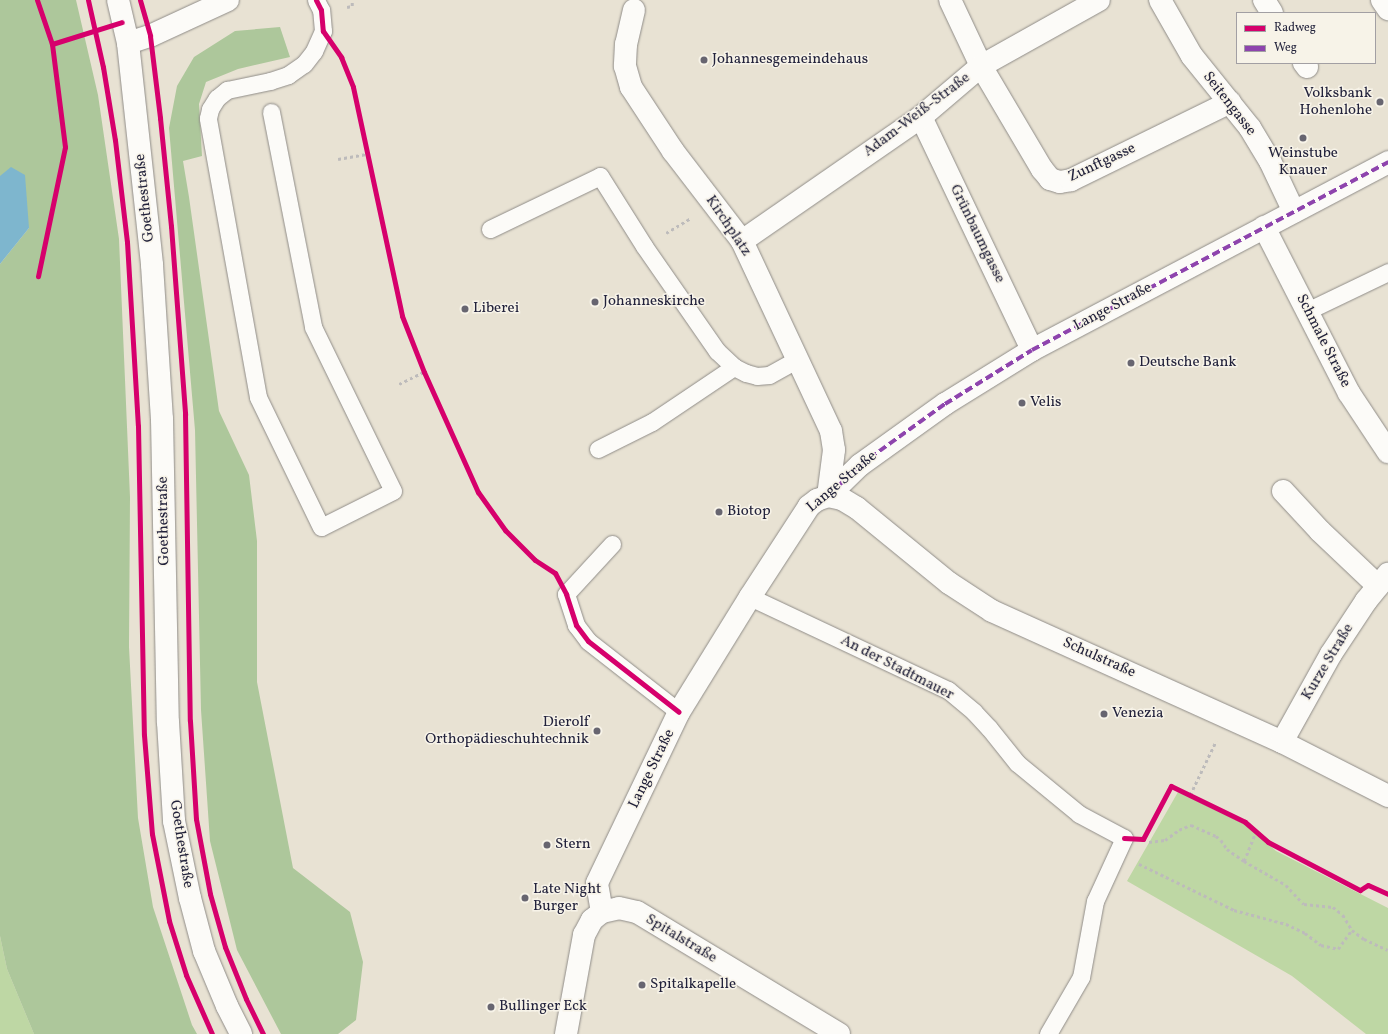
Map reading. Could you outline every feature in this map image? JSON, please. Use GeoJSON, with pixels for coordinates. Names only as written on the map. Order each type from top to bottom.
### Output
{"type":"FeatureCollection","features":[{"type":"Feature","properties":{"kind":"street","name":"Goethestraße"},"geometry":{"type":"LineString","coordinates":[[118,0],[128,43],[152,265],[162,419],[168,722],[174,821],[190,898],[204,951],[227,1006],[241,1034]]}},
{"type":"Feature","properties":{"kind":"street"},"geometry":{"type":"LineString","coordinates":[[128,43],[150,36],[228,0]]}},
{"type":"Feature","properties":{"kind":"street","name":"Zunftgasse"},"geometry":{"type":"LineString","coordinates":[[950,0],[981,66],[1042,169],[1050,179],[1060,182],[1071,180],[1230,102]]}},
{"type":"Feature","properties":{"kind":"street","name":"Adam-Weiß-Straße"},"geometry":{"type":"LineString","coordinates":[[742,241],[921,117],[981,66],[1099,0]]}},
{"type":"Feature","properties":{"kind":"street","name":"Seitengasse"},"geometry":{"type":"LineString","coordinates":[[1160,0],[1192,56],[1250,128],[1270,161],[1294,212]]}},
{"type":"Feature","properties":{"kind":"street"},"geometry":{"type":"LineString","coordinates":[[1264,0],[1271,12]]}},
{"type":"Feature","properties":{"kind":"street"},"geometry":{"type":"LineString","coordinates":[[1382,0],[1388,9]]}},
{"type":"Feature","properties":{"kind":"street","name":"Kirchplatz"},"geometry":{"type":"LineString","coordinates":[[634,10],[626,44],[625,66],[630,87],[673,151],[742,241],[831,430],[834,450],[828,496]]}},
{"type":"Feature","properties":{"kind":"street","name":"Grünbaumgasse"},"geometry":{"type":"LineString","coordinates":[[921,117],[1032,350]]}},
{"type":"Feature","properties":{"kind":"street","name":"Lange Straße"},"geometry":{"type":"LineString","coordinates":[[602,912],[597,883],[679,712],[750,597],[809,506],[817,500],[828,496],[860,465],[945,404],[1032,350],[1388,162]]}},
{"type":"Feature","properties":{"kind":"street","name":"Schmale Straße"},"geometry":{"type":"LineString","coordinates":[[1264,227],[1349,393],[1388,452]]}},
{"type":"Feature","properties":{"kind":"street","name":"Kurze Straße"},"geometry":{"type":"LineString","coordinates":[[1282,742],[1331,654],[1366,601],[1383,580],[1320,531],[1283,491]]}},
{"type":"Feature","properties":{"kind":"street","name":"Schulstraße"},"geometry":{"type":"LineString","coordinates":[[828,496],[842,499],[857,508],[949,583],[992,610],[1282,742],[1388,796]]}},
{"type":"Feature","properties":{"kind":"street","name":"Spitalstraße"},"geometry":{"type":"LineString","coordinates":[[602,912],[619,908],[636,912],[838,1034]]}},
{"type":"Feature","properties":{"kind":"street"},"geometry":{"type":"LineString","coordinates":[[566,1034],[584,935],[592,920],[602,912]]}},
{"type":"Feature","properties":{"kind":"lane"},"geometry":{"type":"LineString","coordinates":[[271,112],[313,327],[393,491],[321,528],[258,397],[208,118],[210,109],[217,98],[227,90],[288,75],[304,64],[314,51],[323,31],[321,10],[316,0]]}},
{"type":"Feature","properties":{"kind":"lane"},"geometry":{"type":"LineString","coordinates":[[490,229],[600,176],[644,246],[717,351],[734,367],[746,374],[757,376],[769,375],[798,359]]}},
{"type":"Feature","properties":{"kind":"lane"},"geometry":{"type":"LineString","coordinates":[[1307,311],[1388,272]]}},
{"type":"Feature","properties":{"kind":"lane"},"geometry":{"type":"LineString","coordinates":[[598,449],[652,422],[734,367]]}},
{"type":"Feature","properties":{"kind":"lane"},"geometry":{"type":"LineString","coordinates":[[612,544],[566,594],[576,625],[588,641],[679,712]]}},
{"type":"Feature","properties":{"kind":"lane","name":"An der Stadtmauer"},"geometry":{"type":"LineString","coordinates":[[750,597],[948,690],[990,728],[1017,763],[1079,814],[1124,838]]}},
{"type":"Feature","properties":{"kind":"lane"},"geometry":{"type":"LineString","coordinates":[[1048,1034],[1081,977],[1095,901],[1124,838]]}},
{"type":"Feature","properties":{"kind":"path"},"geometry":{"type":"LineString","coordinates":[[338,159],[367,154]]}},
{"type":"Feature","properties":{"kind":"path"},"geometry":{"type":"LineString","coordinates":[[644,246],[692,218]]}},
{"type":"Feature","properties":{"kind":"path"},"geometry":{"type":"LineString","coordinates":[[399,384],[424,372]]}},
{"type":"Feature","properties":{"kind":"path"},"geometry":{"type":"LineString","coordinates":[[1190,795],[1227,717]]}},
{"type":"Feature","properties":{"kind":"path"},"geometry":{"type":"LineString","coordinates":[[1143,839],[1171,786],[1245,822],[1268,842],[1283,851],[1360,890],[1368,885],[1388,894]]}},
{"type":"Feature","properties":{"kind":"path"},"geometry":{"type":"LineString","coordinates":[[1124,838],[1143,839],[1150,842],[1165,840],[1179,830],[1191,825],[1221,840],[1227,849],[1244,861],[1286,885],[1304,904],[1333,908],[1343,915],[1352,930],[1388,950]]}},
{"type":"Feature","properties":{"kind":"path"},"geometry":{"type":"LineString","coordinates":[[1244,861],[1256,831]]}},
{"type":"Feature","properties":{"kind":"path"},"geometry":{"type":"LineString","coordinates":[[1116,854],[1156,871],[1234,910],[1286,924],[1305,933],[1320,945],[1338,949],[1352,930]]}},
{"type":"Feature","properties":{"kind":"green space"},"geometry":{"type":"Polygon","coordinates":[[[0,0],[76,0],[98,95],[119,239],[130,497],[129,647],[138,818],[153,907],[192,1025],[197,1034],[34,1034],[7,969],[0,936],[0,264],[29,228],[0,176],[0,0]]]}},
{"type":"Feature","properties":{"kind":"green space"},"geometry":{"type":"Polygon","coordinates":[[[280,27],[290,57],[238,69],[206,82],[199,104],[202,156],[183,161],[219,411],[249,475],[257,541],[257,682],[293,868],[350,912],[363,962],[356,1020],[338,1034],[281,1034],[237,950],[210,841],[201,710],[195,430],[169,128],[177,86],[194,57],[235,31],[280,27]]]}},
{"type":"Feature","properties":{"kind":"green space"},"geometry":{"type":"Polygon","coordinates":[[[1178,792],[1246,825],[1276,851],[1388,908],[1388,1034],[1366,1034],[1292,976],[1127,881],[1178,792]]]}},
{"type":"Feature","properties":{"kind":"green space"},"geometry":{"type":"Polygon","coordinates":[[[0,936],[7,969],[34,1034],[0,1034],[0,936]]]}},
{"type":"Feature","properties":{"kind":"water"},"geometry":{"type":"Polygon","coordinates":[[[11,167],[25,175],[29,228],[0,264],[0,176],[11,167]]]}},
{"type":"Feature","properties":{"kind":"marked path"},"geometry":{"type":"LineString","coordinates":[[828,496],[860,465],[945,404],[1032,350],[1388,162]]}},
{"type":"Feature","properties":{"kind":"cycle path"},"geometry":{"type":"LineString","coordinates":[[37,0],[52,44],[65,147],[38,276]]}},
{"type":"Feature","properties":{"kind":"cycle path"},"geometry":{"type":"LineString","coordinates":[[88,0],[103,67],[115,140],[127,242],[138,426],[144,735],[152,834],[169,921],[186,975],[212,1034]]}},
{"type":"Feature","properties":{"kind":"cycle path"},"geometry":{"type":"LineString","coordinates":[[140,0],[150,36],[160,118],[171,226],[185,414],[190,721],[196,819],[210,894],[225,947],[246,999],[263,1034]]}},
{"type":"Feature","properties":{"kind":"cycle path"},"geometry":{"type":"LineString","coordinates":[[316,0],[321,10],[323,31],[341,57],[353,87],[402,316],[424,372],[478,492],[505,530],[535,560],[555,573],[566,594],[576,625],[588,641],[679,712]]}},
{"type":"Feature","properties":{"kind":"cycle path"},"geometry":{"type":"LineString","coordinates":[[52,44],[122,22]]}},
{"type":"Feature","properties":{"kind":"cycle path"},"geometry":{"type":"LineString","coordinates":[[1124,838],[1143,839],[1171,786],[1245,822],[1268,842],[1360,890],[1368,885],[1388,894]]}},
{"type":"Feature","properties":{"kind":"place","name":"Johannesgemeindehaus"},"geometry":{"type":"Point","coordinates":[704,60]}},
{"type":"Feature","properties":{"kind":"place","name":"Volksbank Hohenlohe"},"geometry":{"type":"Point","coordinates":[1380,102]}},
{"type":"Feature","properties":{"kind":"place","name":"Weinstube Knauer"},"geometry":{"type":"Point","coordinates":[1303,138]}},
{"type":"Feature","properties":{"kind":"place","name":"Johanneskirche"},"geometry":{"type":"Point","coordinates":[595,302]}},
{"type":"Feature","properties":{"kind":"place","name":"Liberei"},"geometry":{"type":"Point","coordinates":[465,309]}},
{"type":"Feature","properties":{"kind":"place","name":"Deutsche Bank"},"geometry":{"type":"Point","coordinates":[1131,363]}},
{"type":"Feature","properties":{"kind":"place","name":"Velis"},"geometry":{"type":"Point","coordinates":[1022,403]}},
{"type":"Feature","properties":{"kind":"place","name":"Biotop"},"geometry":{"type":"Point","coordinates":[719,512]}},
{"type":"Feature","properties":{"kind":"place","name":"Venezia"},"geometry":{"type":"Point","coordinates":[1104,714]}},
{"type":"Feature","properties":{"kind":"place","name":"Dierolf Orthopädieschuhtechnik"},"geometry":{"type":"Point","coordinates":[597,731]}},
{"type":"Feature","properties":{"kind":"place","name":"Stern"},"geometry":{"type":"Point","coordinates":[547,845]}},
{"type":"Feature","properties":{"kind":"place","name":"Late Night Burger"},"geometry":{"type":"Point","coordinates":[525,898]}},
{"type":"Feature","properties":{"kind":"place","name":"Spitalkapelle"},"geometry":{"type":"Point","coordinates":[642,985]}},
{"type":"Feature","properties":{"kind":"place","name":"Bullinger Eck"},"geometry":{"type":"Point","coordinates":[491,1007]}}]}
